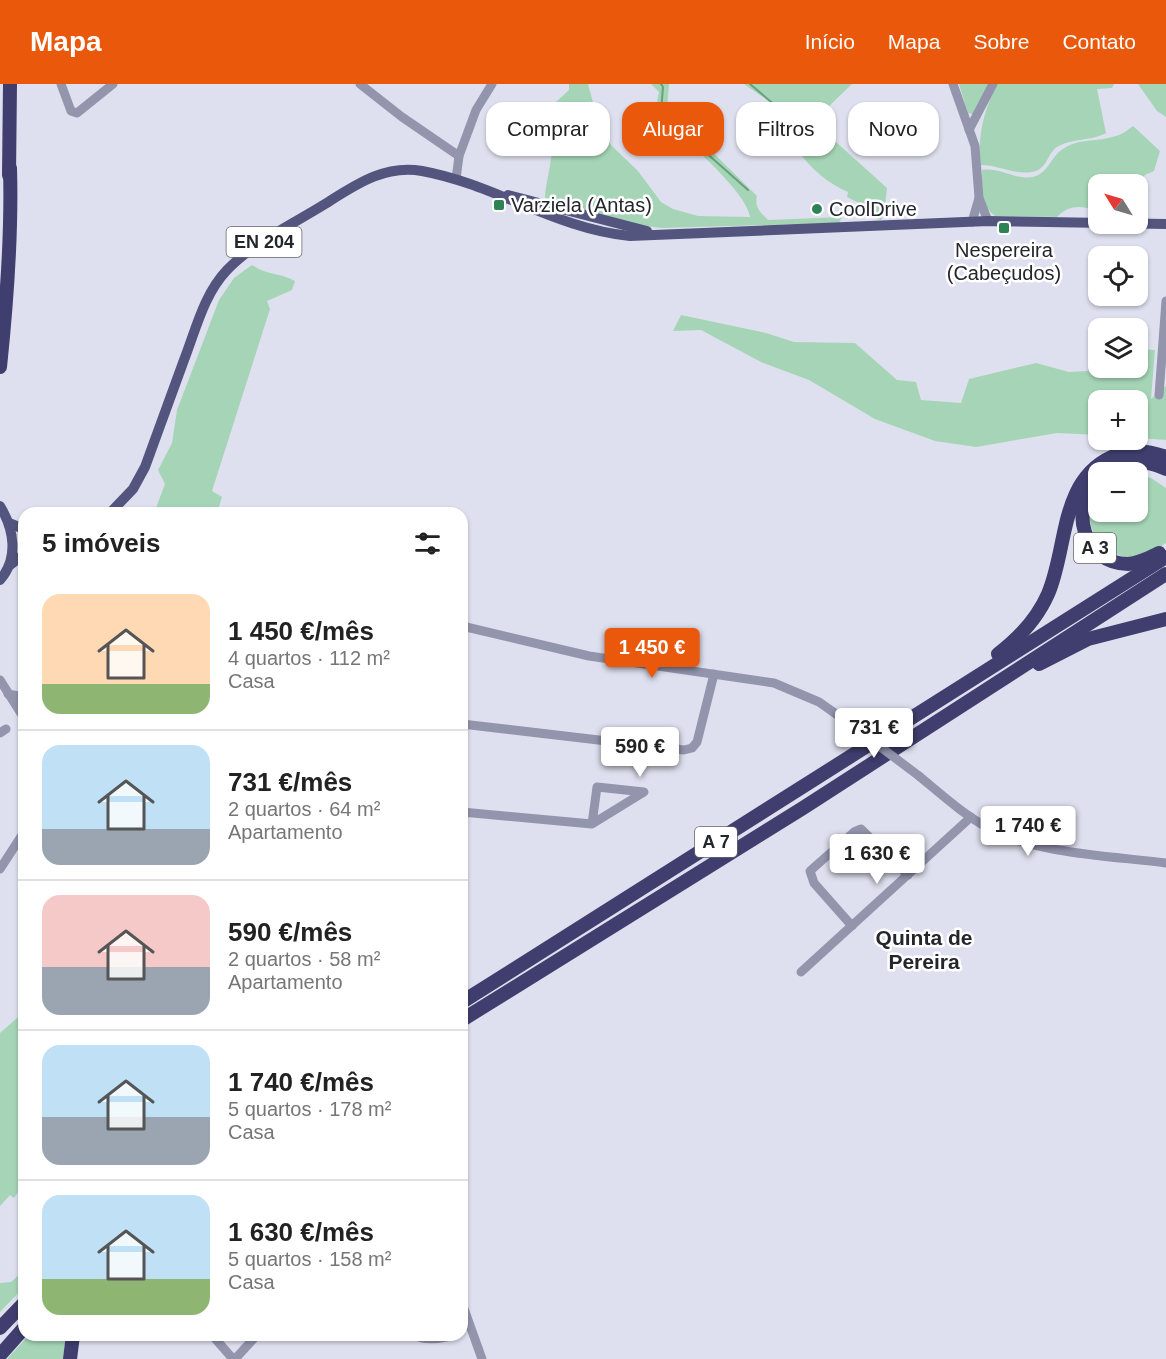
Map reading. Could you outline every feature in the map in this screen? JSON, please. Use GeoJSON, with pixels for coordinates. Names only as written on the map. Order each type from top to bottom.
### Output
{"type":"FeatureCollection","features":[{"type":"Feature","properties":{"kind":"highway"},"geometry":{"type":"LineString","coordinates":[[0,367],[12,218],[10,84]]}},
{"type":"Feature","properties":{"kind":"highway"},"geometry":{"type":"LineString","coordinates":[[0,261],[10,168]]}},
{"type":"Feature","properties":{"kind":"highway","name":"A 7"},"geometry":{"type":"LineString","coordinates":[[971,681],[983,666],[1024,631],[1037,614],[1055,575],[1072,502],[1083,480],[1107,460],[1127,452],[1146,451],[1166,457]]}},
{"type":"Feature","properties":{"kind":"highway"},"geometry":{"type":"LineString","coordinates":[[1148,463],[1166,469]]}},
{"type":"Feature","properties":{"kind":"highway","name":"A 3"},"geometry":{"type":"LineString","coordinates":[[1088,491],[1081,512],[1085,536],[1094,548],[1113,561],[1130,564],[1140,562],[1166,549]]}},
{"type":"Feature","properties":{"kind":"highway","name":"A 7"},"geometry":{"type":"LineString","coordinates":[[468,998],[1166,557]]}},
{"type":"Feature","properties":{"kind":"highway","name":"A 7"},"geometry":{"type":"LineString","coordinates":[[468,1016],[803,808],[1166,574]]}},
{"type":"Feature","properties":{"kind":"highway"},"geometry":{"type":"LineString","coordinates":[[1015,670],[1023,672],[1088,639],[1166,619]]}},
{"type":"Feature","properties":{"kind":"highway"},"geometry":{"type":"LineString","coordinates":[[0,1328],[18,1309]]}},
{"type":"Feature","properties":{"kind":"highway"},"geometry":{"type":"LineString","coordinates":[[0,1355],[18,1335]]}},
{"type":"Feature","properties":{"kind":"highway"},"geometry":{"type":"LineString","coordinates":[[70,1359],[72,1341]]}},
{"type":"Feature","properties":{"kind":"main road","name":"EN 204"},"geometry":{"type":"LineString","coordinates":[[116,507],[133,489],[145,467],[204,306],[212,290],[229,268],[269,239],[370,178],[392,171],[410,170],[456,179],[493,192],[532,210],[593,230],[630,236],[988,221],[1166,224]]}},
{"type":"Feature","properties":{"kind":"main road"},"geometry":{"type":"LineString","coordinates":[[0,506],[9,523],[13,542],[10,565]]}},
{"type":"Feature","properties":{"kind":"main road"},"geometry":{"type":"LineString","coordinates":[[9,523],[18,527]]}},
{"type":"Feature","properties":{"kind":"main road"},"geometry":{"type":"LineString","coordinates":[[0,580],[10,565],[18,559]]}},
{"type":"Feature","properties":{"kind":"street"},"geometry":{"type":"LineString","coordinates":[[61,84],[71,111],[76,113],[113,84]]}},
{"type":"Feature","properties":{"kind":"street"},"geometry":{"type":"LineString","coordinates":[[360,84],[402,117],[459,156]]}},
{"type":"Feature","properties":{"kind":"street"},"geometry":{"type":"LineString","coordinates":[[456,179],[459,156],[476,110],[492,84]]}},
{"type":"Feature","properties":{"kind":"street"},"geometry":{"type":"LineString","coordinates":[[953,84],[976,155],[979,198],[988,221]]}},
{"type":"Feature","properties":{"kind":"street"},"geometry":{"type":"LineString","coordinates":[[969,130],[993,84]]}},
{"type":"Feature","properties":{"kind":"street"},"geometry":{"type":"LineString","coordinates":[[972,222],[979,198]]}},
{"type":"Feature","properties":{"kind":"street"},"geometry":{"type":"LineString","coordinates":[[1158,395],[1166,300]]}},
{"type":"Feature","properties":{"kind":"street"},"geometry":{"type":"LineString","coordinates":[[468,627],[589,656],[787,687],[819,702],[919,776],[957,809],[990,829],[1043,847],[1166,863]]}},
{"type":"Feature","properties":{"kind":"street"},"geometry":{"type":"LineString","coordinates":[[468,725],[684,750],[692,748],[697,742],[714,674]]}},
{"type":"Feature","properties":{"kind":"street"},"geometry":{"type":"LineString","coordinates":[[0,680],[18,709]]}},
{"type":"Feature","properties":{"kind":"street"},"geometry":{"type":"LineString","coordinates":[[8,694],[18,696]]}},
{"type":"Feature","properties":{"kind":"street"},"geometry":{"type":"LineString","coordinates":[[468,813],[592,824],[644,792],[597,787],[592,824]]}},
{"type":"Feature","properties":{"kind":"street"},"geometry":{"type":"LineString","coordinates":[[801,972],[971,817]]}},
{"type":"Feature","properties":{"kind":"street"},"geometry":{"type":"LineString","coordinates":[[852,926],[814,883],[810,871],[854,832],[861,829],[908,875]]}},
{"type":"Feature","properties":{"kind":"street"},"geometry":{"type":"LineString","coordinates":[[0,869],[18,841]]}},
{"type":"Feature","properties":{"kind":"street"},"geometry":{"type":"LineString","coordinates":[[468,1331],[482,1359]]}},
{"type":"Feature","properties":{"kind":"street"},"geometry":{"type":"LineString","coordinates":[[218,1341],[234,1359],[251,1341]]}},
{"type":"Feature","properties":{"kind":"green space"},"geometry":{"type":"Polygon","coordinates":[[[569,84],[588,84],[593,102],[556,102],[569,90],[569,84]]]}},
{"type":"Feature","properties":{"kind":"green space"},"geometry":{"type":"Polygon","coordinates":[[[651,84],[669,84],[668,102],[657,102],[659,92],[651,84]]]}},
{"type":"Feature","properties":{"kind":"green space"},"geometry":{"type":"Polygon","coordinates":[[[744,84],[852,84],[833,102],[770,102],[744,84]]]}},
{"type":"Feature","properties":{"kind":"green space"},"geometry":{"type":"Polygon","coordinates":[[[959,84],[990,84],[975,115],[968,113],[959,84]]]}},
{"type":"Feature","properties":{"kind":"green space"},"geometry":{"type":"Polygon","coordinates":[[[997,84],[1114,84],[1112,88],[1097,89],[1106,133],[1057,147],[1041,168],[1032,172],[1025,173],[981,165],[980,143],[983,123],[997,84]]]}},
{"type":"Feature","properties":{"kind":"green space"},"geometry":{"type":"Polygon","coordinates":[[[1138,84],[1166,84],[1166,117],[1157,111],[1138,84]]]}},
{"type":"Feature","properties":{"kind":"green space"},"geometry":{"type":"Polygon","coordinates":[[[1133,126],[1160,151],[1154,171],[1147,174],[1088,174],[1088,208],[1071,208],[1057,217],[995,216],[987,207],[983,195],[982,170],[1033,177],[1043,172],[1059,152],[1071,145],[1106,139],[1133,126]]]}},
{"type":"Feature","properties":{"kind":"green space"},"geometry":{"type":"Polygon","coordinates":[[[836,142],[848,153],[848,156],[852,156],[887,188],[884,215],[881,220],[864,217],[863,205],[847,197],[848,192],[827,180],[803,157],[836,156],[836,142]]]}},
{"type":"Feature","properties":{"kind":"green space"},"geometry":{"type":"Polygon","coordinates":[[[610,143],[638,171],[661,202],[673,209],[698,216],[750,217],[735,189],[703,156],[716,156],[757,196],[757,207],[768,220],[842,217],[839,223],[662,228],[630,224],[545,199],[551,156],[610,156],[610,143]]]}},
{"type":"Feature","properties":{"kind":"green space"},"geometry":{"type":"Polygon","coordinates":[[[252,265],[295,281],[292,290],[267,301],[270,309],[212,491],[222,497],[219,507],[156,507],[165,484],[158,470],[172,443],[177,410],[219,300],[234,278],[252,265]]]}},
{"type":"Feature","properties":{"kind":"green space"},"geometry":{"type":"Polygon","coordinates":[[[681,315],[766,333],[794,342],[855,343],[897,380],[916,382],[921,400],[961,403],[969,379],[1036,363],[1069,372],[1088,371],[1088,378],[1148,378],[1148,350],[1155,350],[1151,399],[1166,386],[1166,440],[1148,439],[1148,390],[1088,390],[1088,435],[1057,433],[976,447],[935,441],[875,419],[809,380],[761,362],[701,330],[673,331],[681,315]]]}},
{"type":"Feature","properties":{"kind":"green space"},"geometry":{"type":"Polygon","coordinates":[[[1148,477],[1166,488],[1166,543],[1152,552],[1136,557],[1112,552],[1094,534],[1090,523],[1148,522],[1148,477]]]}},
{"type":"Feature","properties":{"kind":"green space"},"geometry":{"type":"Polygon","coordinates":[[[18,1017],[18,1192],[14,1198],[10,1195],[0,1206],[0,1033],[18,1017]]]}},
{"type":"Feature","properties":{"kind":"green space"},"geometry":{"type":"Polygon","coordinates":[[[18,1276],[18,1293],[0,1312],[0,1283],[11,1282],[18,1276]]]}},
{"type":"Feature","properties":{"kind":"green space"},"geometry":{"type":"Polygon","coordinates":[[[24,1341],[65,1341],[63,1359],[7,1359],[24,1341]]]}},
{"type":"Feature","properties":{"kind":"waterway"},"geometry":{"type":"LineString","coordinates":[[661,84],[663,87],[661,112],[668,123],[685,134],[748,190]]}},
{"type":"Feature","properties":{"kind":"waterway"},"geometry":{"type":"LineString","coordinates":[[750,84],[771,102]]}},
{"type":"Feature","properties":{"kind":"place","name":"Varziela (Antas)"},"geometry":{"type":"Point","coordinates":[499,205]}},
{"type":"Feature","properties":{"kind":"place","name":"CoolDrive"},"geometry":{"type":"Point","coordinates":[817,209]}},
{"type":"Feature","properties":{"kind":"place","name":"Nespereira (Cabeçudos)"},"geometry":{"type":"Point","coordinates":[1004,228]}},
{"type":"Feature","properties":{"kind":"district","name":"Quinta de Pereira"},"geometry":{"type":"Point","coordinates":[924,949]}}]}
